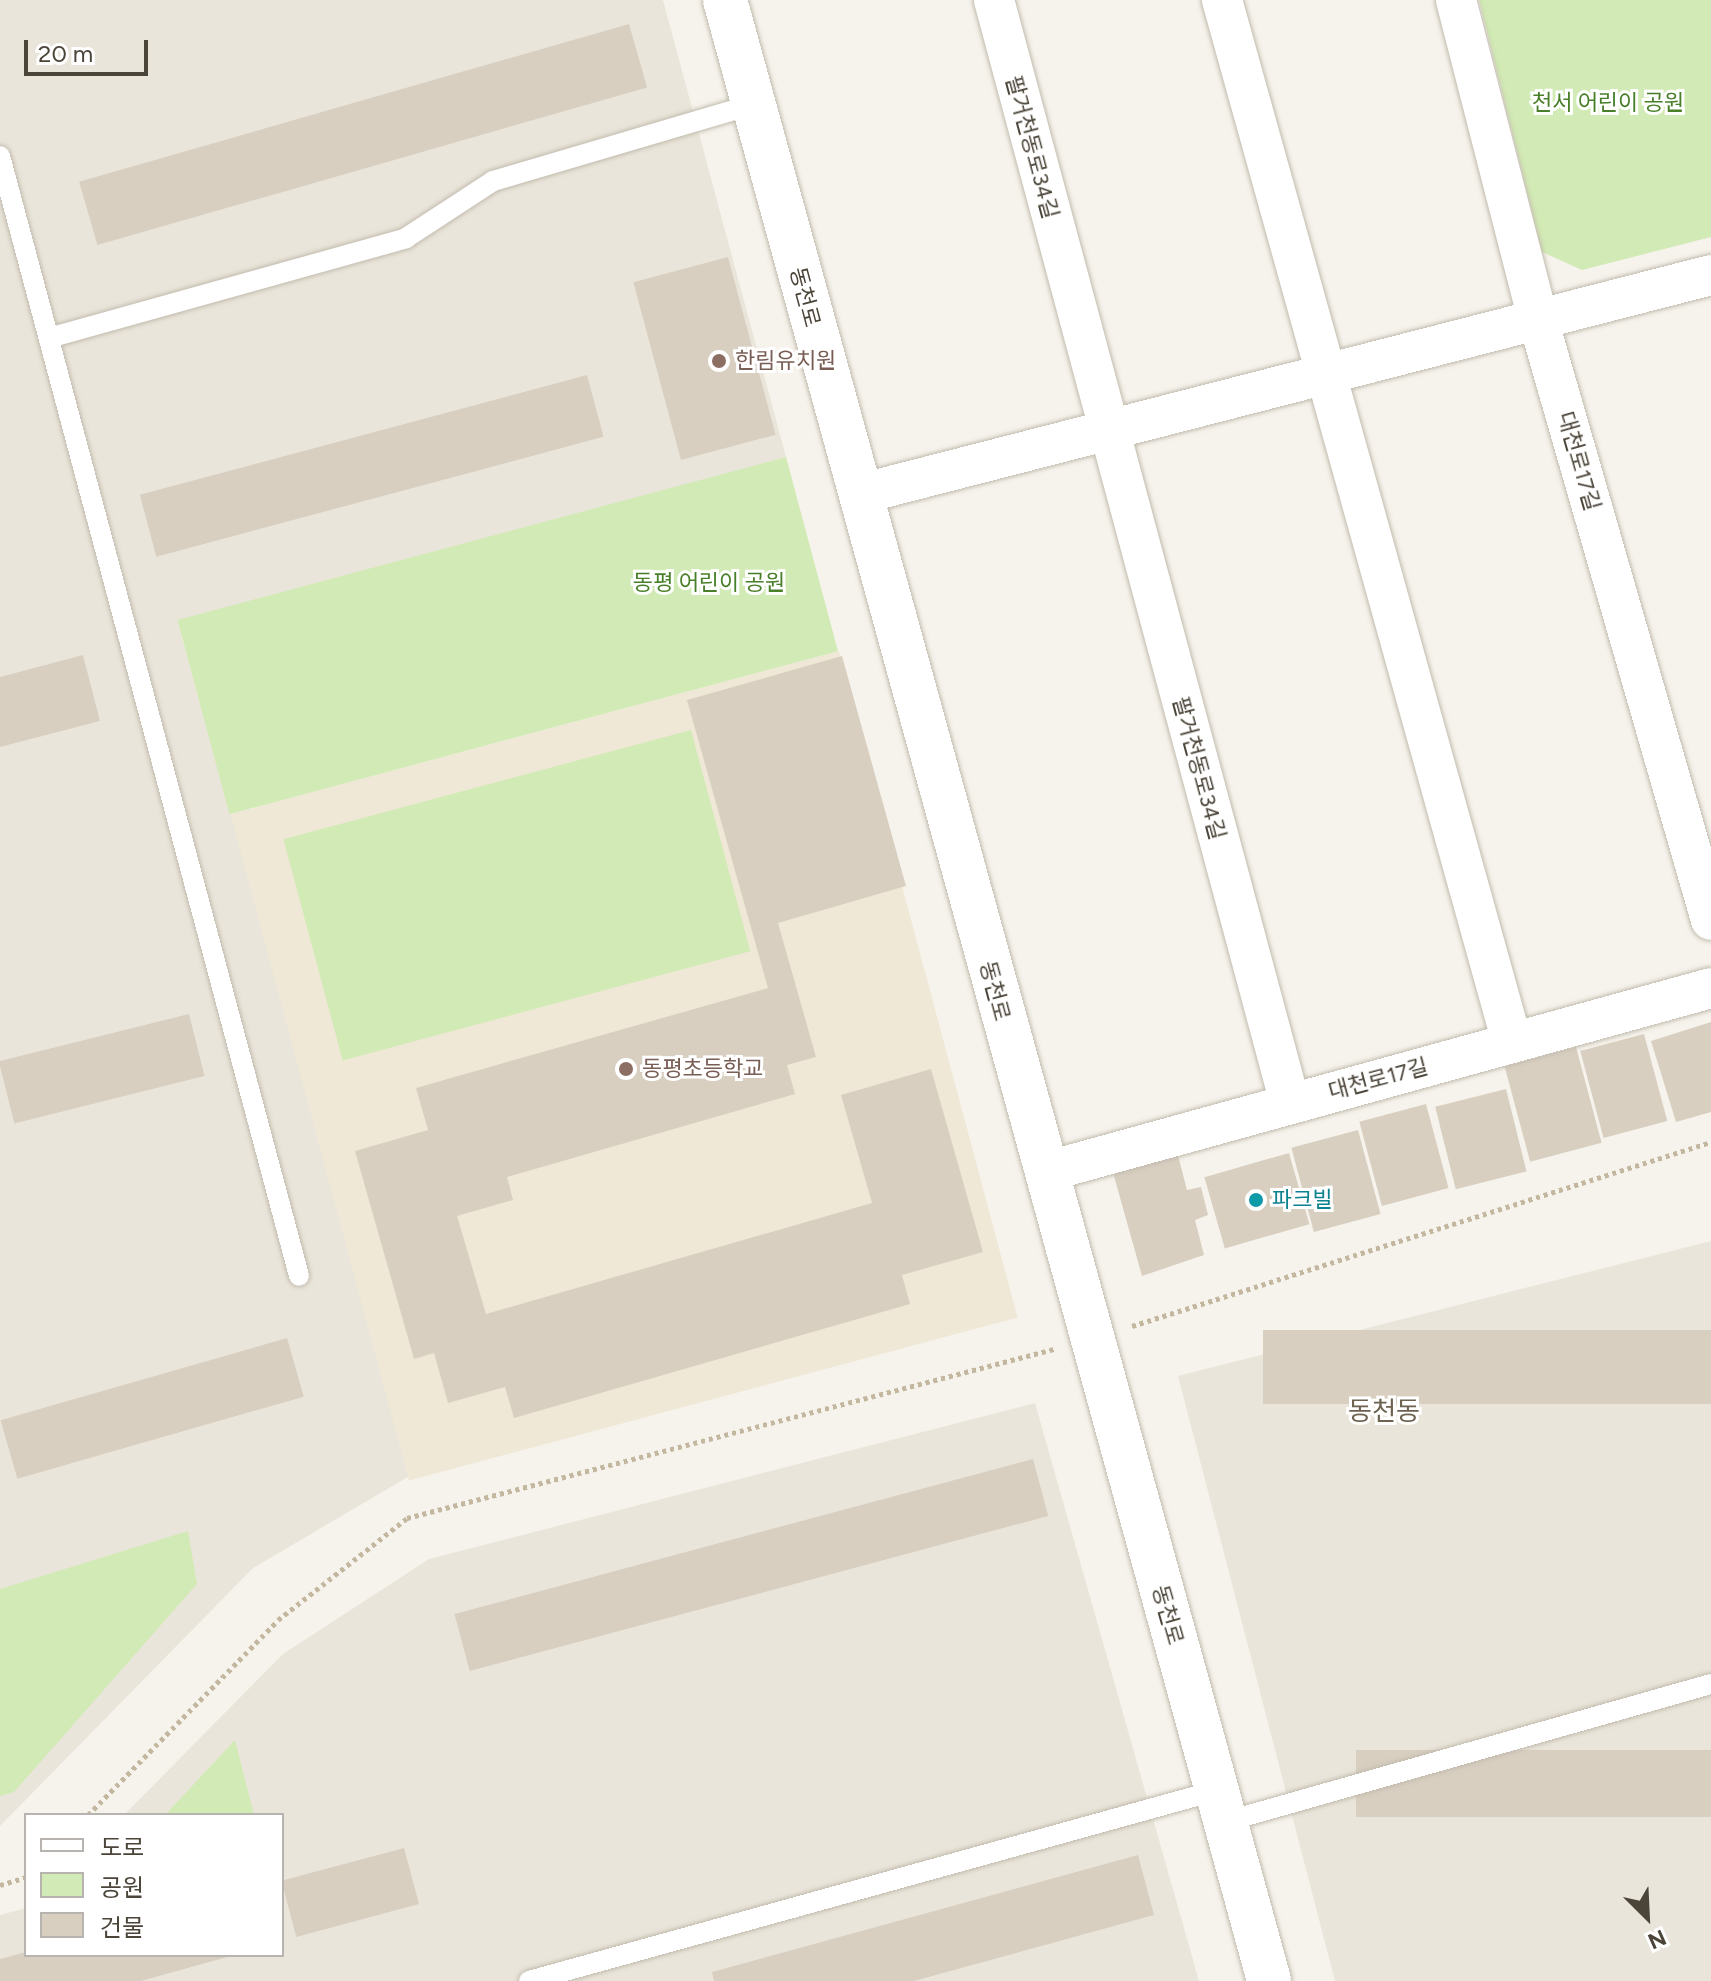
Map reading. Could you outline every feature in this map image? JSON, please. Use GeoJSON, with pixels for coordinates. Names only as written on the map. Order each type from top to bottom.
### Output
{"type":"FeatureCollection","features":[{"type":"Feature","properties":{"kind":"street","name":"동천로"},"geometry":{"type":"LineString","coordinates":[[725,0],[1089,1340],[1223,1805],[1269,1981]]}},
{"type":"Feature","properties":{"kind":"street","name":"팔거천동로34길"},"geometry":{"type":"LineString","coordinates":[[994,0],[1107,433],[1290,1103]]}},
{"type":"Feature","properties":{"kind":"street"},"geometry":{"type":"LineString","coordinates":[[1222,0],[1512,1042]]}},
{"type":"Feature","properties":{"kind":"street","name":"대천로17길"},"geometry":{"type":"LineString","coordinates":[[1456,0],[1539,323],[1711,920]]}},
{"type":"Feature","properties":{"kind":"street"},"geometry":{"type":"LineString","coordinates":[[860,494],[1539,323],[1711,275]]}},
{"type":"Feature","properties":{"kind":"street","name":"대천로17길"},"geometry":{"type":"LineString","coordinates":[[1045,1172],[1711,988]]}},
{"type":"Feature","properties":{"kind":"lane"},"geometry":{"type":"LineString","coordinates":[[49,338],[406,238],[493,181],[752,105]]}},
{"type":"Feature","properties":{"kind":"lane"},"geometry":{"type":"LineString","coordinates":[[0,156],[299,1276]]}},
{"type":"Feature","properties":{"kind":"lane"},"geometry":{"type":"LineString","coordinates":[[529,1981],[1711,1684]]}},
{"type":"Feature","properties":{"kind":"path"},"geometry":{"type":"LineString","coordinates":[[90,1813],[278,1620],[407,1518],[1089,1340],[1711,1142]]}},
{"type":"Feature","properties":{"kind":"path"},"geometry":{"type":"LineString","coordinates":[[0,1885],[24,1878]]}},
{"type":"Feature","properties":{"kind":"shaded area"},"geometry":{"type":"Polygon","coordinates":[[[0,0],[663,0],[786,457],[181,634],[413,1474],[253,1568],[0,1826],[0,0]]]}},
{"type":"Feature","properties":{"kind":"shaded area","name":"동평초등학교"},"geometry":{"type":"Polygon","coordinates":[[[839,651],[1018,1317],[409,1481],[230,814],[839,651]]]}},
{"type":"Feature","properties":{"kind":"shaded area"},"geometry":{"type":"Polygon","coordinates":[[[1711,1241],[1711,1981],[1335,1981],[1178,1376],[1711,1241]]]}},
{"type":"Feature","properties":{"kind":"shaded area"},"geometry":{"type":"Polygon","coordinates":[[[1035,1403],[1199,1981],[0,1981],[0,1915],[24,1909],[24,1957],[284,1957],[284,1813],[126,1813],[283,1654],[429,1559],[1035,1403]]]}},
{"type":"Feature","properties":{"kind":"green space","name":"천서 어린이 공원"},"geometry":{"type":"Polygon","coordinates":[[[1479,0],[1711,0],[1711,237],[1582,270],[1542,252],[1479,0]]]}},
{"type":"Feature","properties":{"kind":"green space","name":"동평 어린이 공원"},"geometry":{"type":"Polygon","coordinates":[[[786,457],[838,651],[229,814],[177,620],[786,457]]]}},
{"type":"Feature","properties":{"kind":"green space"},"geometry":{"type":"Polygon","coordinates":[[[691,730],[750,951],[343,1060],[283,839],[691,730]]]}},
{"type":"Feature","properties":{"kind":"green space"},"geometry":{"type":"Polygon","coordinates":[[[188,1531],[197,1584],[14,1792],[0,1796],[0,1589],[188,1531]]]}},
{"type":"Feature","properties":{"kind":"green space"},"geometry":{"type":"Polygon","coordinates":[[[235,1740],[253,1813],[167,1813],[235,1740]]]}},
{"type":"Feature","properties":{"kind":"building"},"geometry":{"type":"Polygon","coordinates":[[[629,24],[647,87],[97,245],[79,182],[629,24]]]}},
{"type":"Feature","properties":{"kind":"building"},"geometry":{"type":"Polygon","coordinates":[[[728,257],[776,435],[681,460],[633,282],[728,257]]]}},
{"type":"Feature","properties":{"kind":"building"},"geometry":{"type":"Polygon","coordinates":[[[587,375],[604,437],[156,557],[140,495],[587,375]]]}},
{"type":"Feature","properties":{"kind":"building"},"geometry":{"type":"Polygon","coordinates":[[[83,655],[100,721],[0,747],[0,677],[83,655]]]}},
{"type":"Feature","properties":{"kind":"building"},"geometry":{"type":"Polygon","coordinates":[[[842,656],[906,886],[778,923],[816,1057],[787,1065],[795,1094],[507,1177],[513,1200],[457,1216],[486,1314],[872,1203],[841,1095],[931,1069],[983,1252],[902,1275],[910,1304],[514,1418],[505,1387],[448,1403],[434,1353],[414,1359],[355,1151],[428,1130],[416,1088],[768,988],[687,700],[842,656]]]}},
{"type":"Feature","properties":{"kind":"building"},"geometry":{"type":"Polygon","coordinates":[[[189,1014],[204,1076],[14,1124],[0,1061],[189,1014]]]}},
{"type":"Feature","properties":{"kind":"building"},"geometry":{"type":"Polygon","coordinates":[[[1711,1022],[1711,1112],[1676,1122],[1651,1041],[1711,1022]]]}},
{"type":"Feature","properties":{"kind":"building"},"geometry":{"type":"Polygon","coordinates":[[[1644,1034],[1667,1121],[1604,1138],[1580,1051],[1644,1034]]]}},
{"type":"Feature","properties":{"kind":"building"},"geometry":{"type":"Polygon","coordinates":[[[1576,1047],[1602,1143],[1530,1162],[1505,1066],[1576,1047]]]}},
{"type":"Feature","properties":{"kind":"building"},"geometry":{"type":"Polygon","coordinates":[[[1506,1089],[1527,1171],[1456,1189],[1435,1107],[1506,1089]]]}},
{"type":"Feature","properties":{"kind":"building"},"geometry":{"type":"Polygon","coordinates":[[[1426,1104],[1449,1188],[1382,1206],[1359,1122],[1426,1104]]]}},
{"type":"Feature","properties":{"kind":"building"},"geometry":{"type":"Polygon","coordinates":[[[1358,1130],[1381,1214],[1314,1232],[1291,1148],[1358,1130]]]}},
{"type":"Feature","properties":{"kind":"building"},"geometry":{"type":"Polygon","coordinates":[[[1175,1144],[1187,1190],[1201,1187],[1208,1215],[1195,1220],[1204,1255],[1142,1276],[1110,1162],[1175,1144]]]}},
{"type":"Feature","properties":{"kind":"building","name":"파크빌"},"geometry":{"type":"Polygon","coordinates":[[[1289,1153],[1309,1224],[1225,1248],[1204,1177],[1289,1153]]]}},
{"type":"Feature","properties":{"kind":"building"},"geometry":{"type":"Polygon","coordinates":[[[1263,1330],[1711,1330],[1711,1404],[1263,1404],[1263,1330]]]}},
{"type":"Feature","properties":{"kind":"building"},"geometry":{"type":"Polygon","coordinates":[[[287,1338],[304,1397],[17,1479],[1,1420],[287,1338]]]}},
{"type":"Feature","properties":{"kind":"building"},"geometry":{"type":"Polygon","coordinates":[[[1033,1459],[1048,1516],[470,1671],[454,1614],[1033,1459]]]}},
{"type":"Feature","properties":{"kind":"building"},"geometry":{"type":"Polygon","coordinates":[[[1356,1750],[1711,1750],[1711,1817],[1356,1817],[1356,1750]]]}},
{"type":"Feature","properties":{"kind":"building"},"geometry":{"type":"Polygon","coordinates":[[[404,1848],[419,1904],[296,1937],[284,1880],[404,1848]]]}},
{"type":"Feature","properties":{"kind":"building"},"geometry":{"type":"Polygon","coordinates":[[[1138,1855],[1154,1915],[914,1981],[714,1981],[712,1972],[1138,1855]]]}},
{"type":"Feature","properties":{"kind":"building"},"geometry":{"type":"Polygon","coordinates":[[[24,1953],[24,1957],[227,1957],[141,1981],[0,1981],[0,1959],[24,1953]]]}},
{"type":"Feature","properties":{"kind":"place","name":"한림유치원"},"geometry":{"type":"Point","coordinates":[719,361]}},
{"type":"Feature","properties":{"kind":"place","name":"동평초등학교"},"geometry":{"type":"Point","coordinates":[626,1069]}},
{"type":"Feature","properties":{"kind":"place","name":"파크빌"},"geometry":{"type":"Point","coordinates":[1256,1200]}},
{"type":"Feature","properties":{"kind":"district","name":"동천동"},"geometry":{"type":"Point","coordinates":[1384,1412]}}]}
